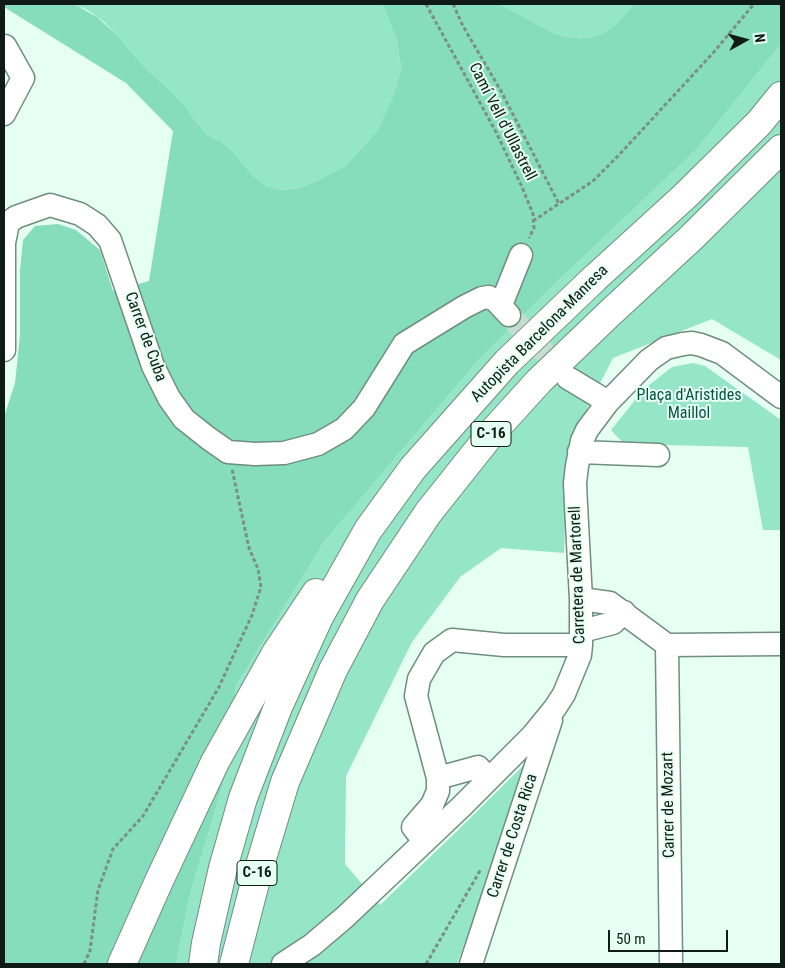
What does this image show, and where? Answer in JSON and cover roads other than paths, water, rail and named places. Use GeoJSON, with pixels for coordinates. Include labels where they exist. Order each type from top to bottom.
{"type":"FeatureCollection","features":[{"type":"Feature","properties":{"kind":"highway","name":"Autopista Barcelona-Manresa"},"geometry":{"type":"LineString","coordinates":[[203,964],[223,868],[243,798],[278,707],[319,617],[368,530],[414,468],[507,362],[685,196],[759,123],[781,96]]}},
{"type":"Feature","properties":{"kind":"highway","name":"Autopista Barcelona-Manresa"},"geometry":{"type":"LineString","coordinates":[[234,964],[256,875],[285,782],[333,670],[370,600],[434,505],[490,435],[539,380],[691,238],[781,149]]}},
{"type":"Feature","properties":{"kind":"highway"},"geometry":{"type":"LineString","coordinates":[[122,964],[215,762],[276,653],[323,581],[368,530]]}},
{"type":"Feature","properties":{"kind":"street"},"geometry":{"type":"LineString","coordinates":[[4,114],[22,78],[5,46]]}},
{"type":"Feature","properties":{"kind":"street","name":"Carrer de Cuba"},"geometry":{"type":"LineString","coordinates":[[4,350],[4,244],[6,216],[16,217],[50,205],[80,214],[97,225],[110,240],[153,366],[169,398],[184,419],[228,452],[255,454],[284,453],[318,444],[344,429],[364,408],[404,344],[482,298],[489,297],[505,310],[521,254]]}},
{"type":"Feature","properties":{"kind":"street","name":"Carretera de Martorell"},"geometry":{"type":"LineString","coordinates":[[283,964],[327,934],[424,842],[533,735],[564,694],[580,655],[582,638],[576,483],[579,452],[591,423],[608,402],[638,369],[659,352],[675,345],[692,343],[722,353],[781,396]]}},
{"type":"Feature","properties":{"kind":"street"},"geometry":{"type":"LineString","coordinates":[[568,378],[608,402]]}},
{"type":"Feature","properties":{"kind":"street"},"geometry":{"type":"LineString","coordinates":[[591,423],[615,454]]}},
{"type":"Feature","properties":{"kind":"street"},"geometry":{"type":"LineString","coordinates":[[579,452],[658,455]]}},
{"type":"Feature","properties":{"kind":"street"},"geometry":{"type":"LineString","coordinates":[[581,599],[610,603],[667,645],[781,644]]}},
{"type":"Feature","properties":{"kind":"street"},"geometry":{"type":"LineString","coordinates":[[424,842],[413,827],[432,805],[438,791],[438,778],[416,696],[419,679],[434,653],[452,640],[504,645],[582,638],[613,624],[624,612]]}},
{"type":"Feature","properties":{"kind":"street","name":"Carrer de Mozart"},"geometry":{"type":"LineString","coordinates":[[667,645],[671,964]]}},
{"type":"Feature","properties":{"kind":"street","name":"Carrer de Costa Rica"},"geometry":{"type":"LineString","coordinates":[[471,964],[555,708]]}},
{"type":"Feature","properties":{"kind":"street"},"geometry":{"type":"LineString","coordinates":[[438,778],[478,767],[489,779]]}},
{"type":"Feature","properties":{"kind":"tunnel"},"geometry":{"type":"LineString","coordinates":[[509,315],[568,377]]}},
{"type":"Feature","properties":{"kind":"park label","name":"Plaça d'Aristides Maillol"},"geometry":{"type":"Point","coordinates":[689,405]}}]}
